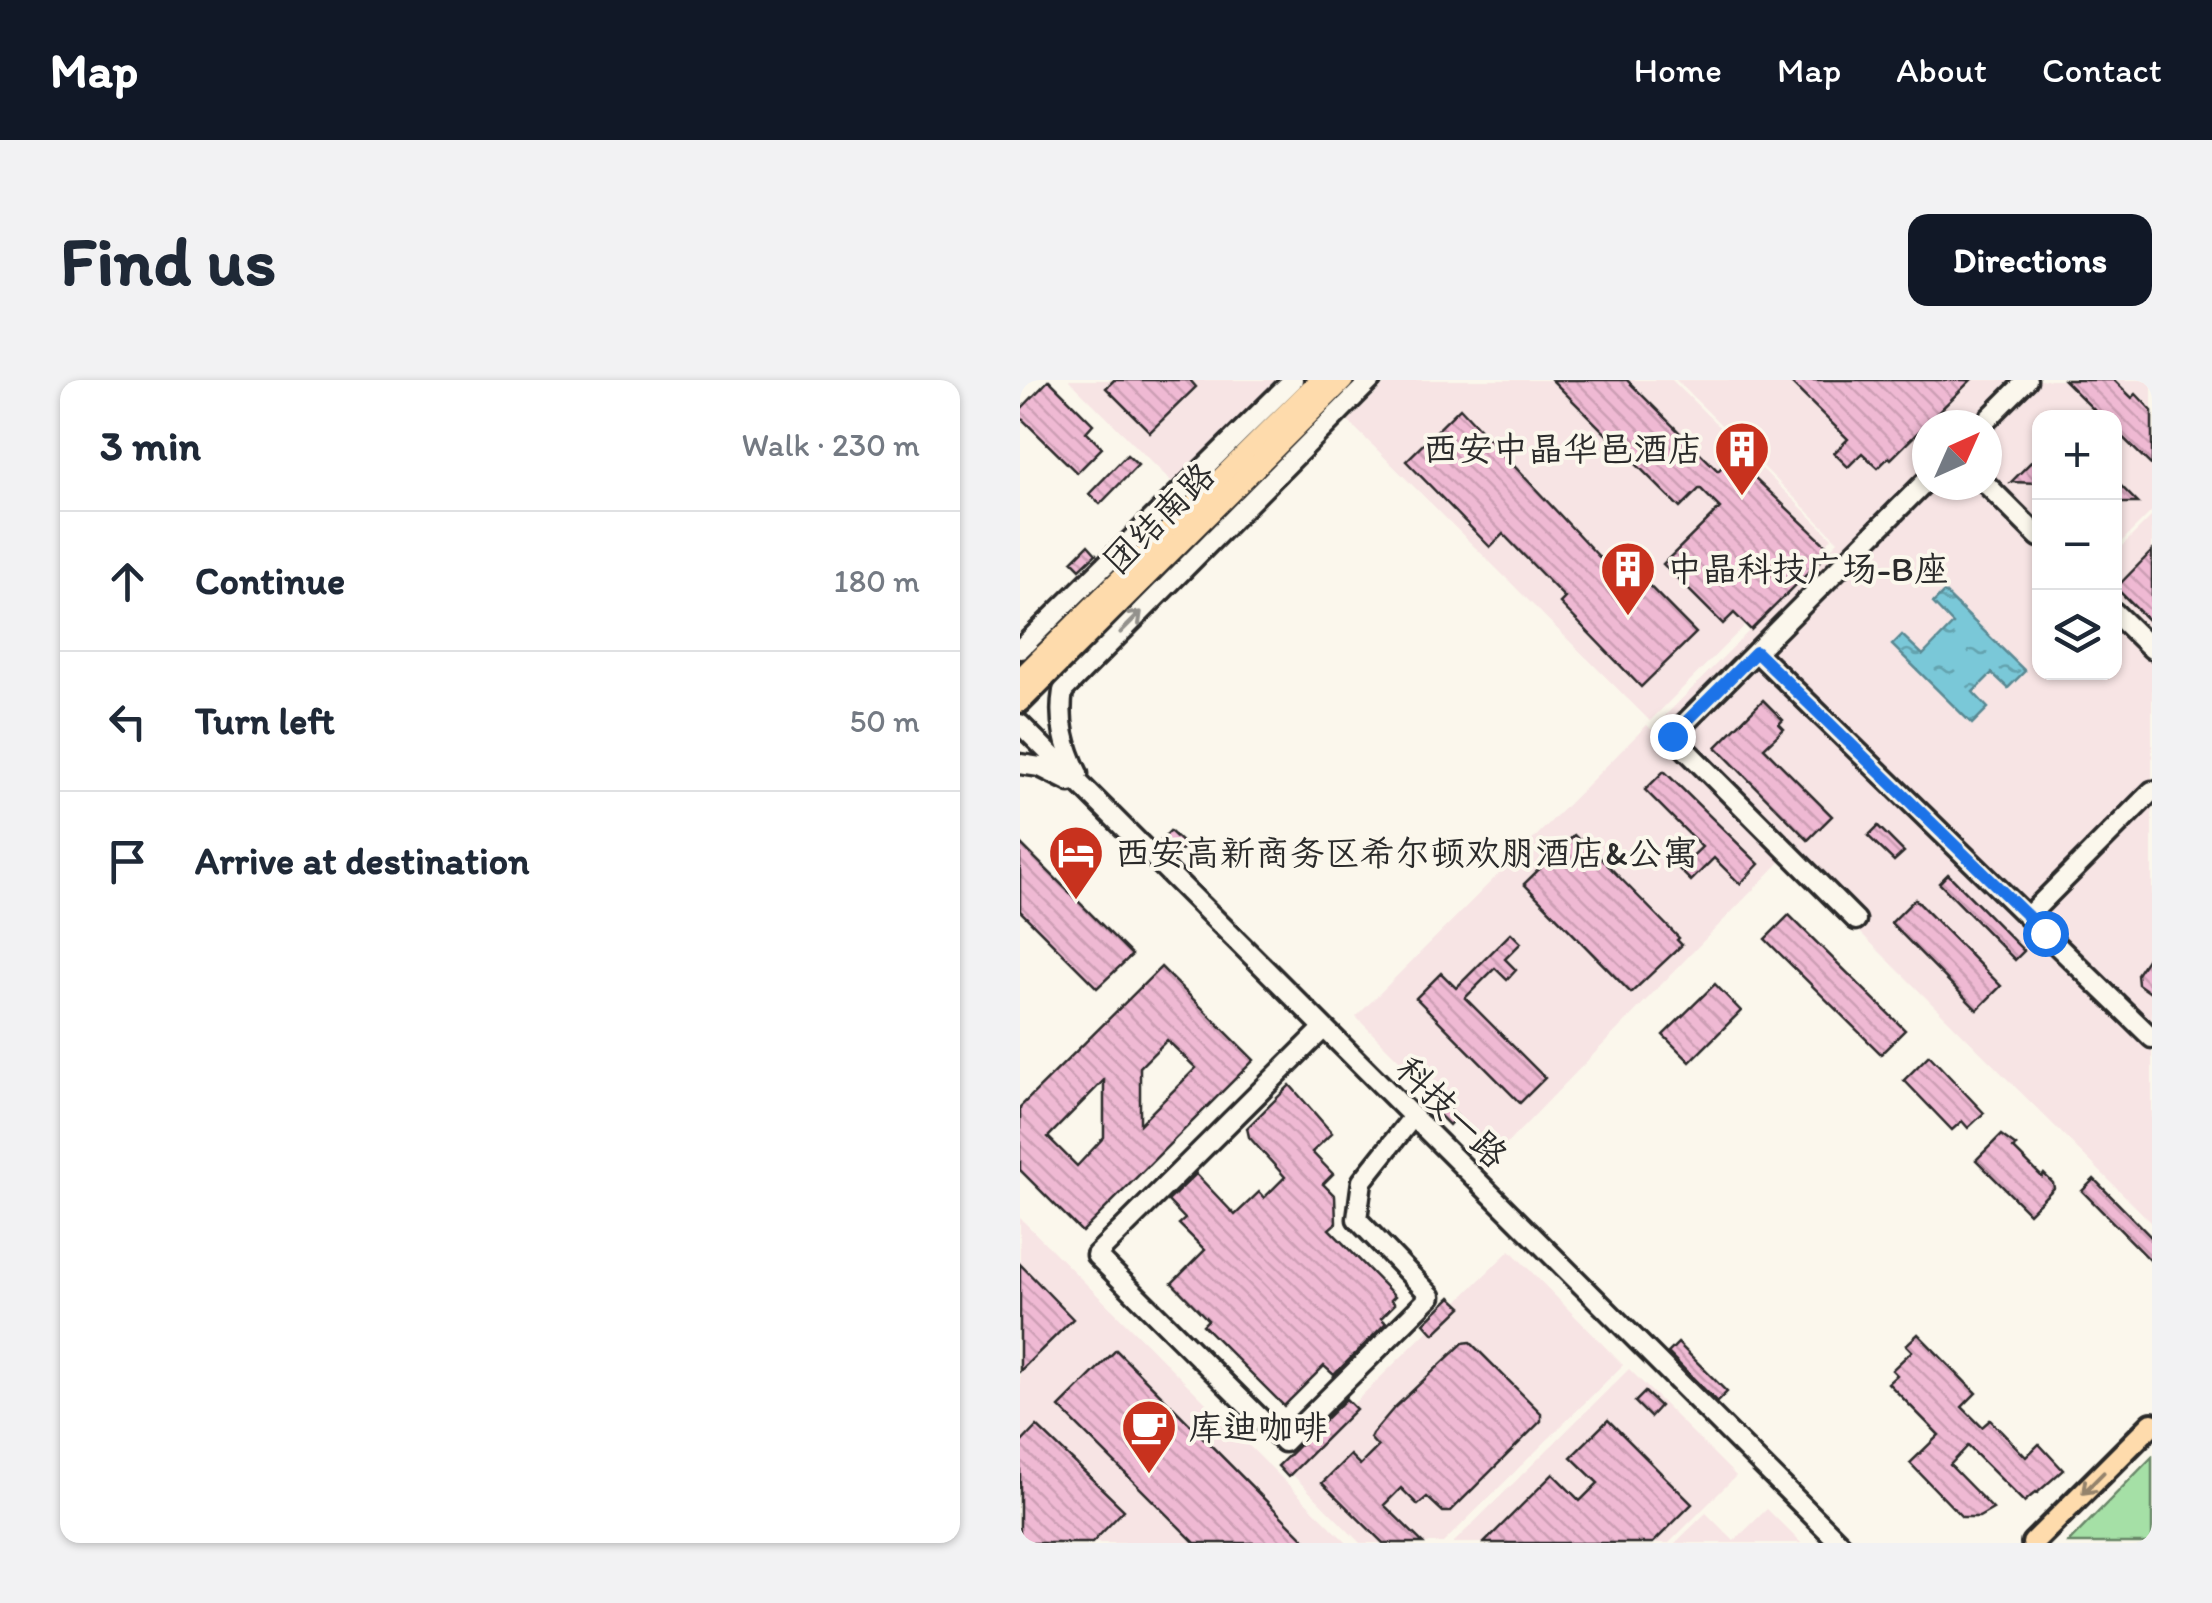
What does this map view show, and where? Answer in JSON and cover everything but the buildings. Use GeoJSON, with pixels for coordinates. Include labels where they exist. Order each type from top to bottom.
{"type":"FeatureCollection","features":[{"type":"Feature","properties":{"kind":"main road","name":"团结南路"},"geometry":{"type":"LineString","coordinates":[[1020,680],[1320,380]]}},
{"type":"Feature","properties":{"kind":"main road","name":"团结南路"},"geometry":{"type":"LineString","coordinates":[[1020,702],[1343,380]]}},
{"type":"Feature","properties":{"kind":"main road"},"geometry":{"type":"LineString","coordinates":[[2033,1543],[2152,1424]]}},
{"type":"Feature","properties":{"kind":"street"},"geometry":{"type":"LineString","coordinates":[[1020,650],[1293,380]]}},
{"type":"Feature","properties":{"kind":"street"},"geometry":{"type":"LineString","coordinates":[[1084,788],[1067,751],[1059,712],[1063,691],[1371,380]]}},
{"type":"Feature","properties":{"kind":"street"},"geometry":{"type":"LineString","coordinates":[[1997,410],[2026,380]]}},
{"type":"Feature","properties":{"kind":"street"},"geometry":{"type":"LineString","coordinates":[[1856,920],[1672,736],[1912,495]]}},
{"type":"Feature","properties":{"kind":"street"},"geometry":{"type":"LineString","coordinates":[[2002,500],[2032,529]]}},
{"type":"Feature","properties":{"kind":"street"},"geometry":{"type":"LineString","coordinates":[[2122,620],[2152,649]]}},
{"type":"Feature","properties":{"kind":"street"},"geometry":{"type":"LineString","coordinates":[[1756,652],[2152,1038]]}},
{"type":"Feature","properties":{"kind":"street","name":"科技一路"},"geometry":{"type":"LineString","coordinates":[[1020,724],[1840,1543]]}},
{"type":"Feature","properties":{"kind":"street"},"geometry":{"type":"LineString","coordinates":[[1020,764],[1040,767],[1084,788]]}},
{"type":"Feature","properties":{"kind":"street"},"geometry":{"type":"LineString","coordinates":[[2028,916],[2152,791]]}},
{"type":"Feature","properties":{"kind":"street"},"geometry":{"type":"LineString","coordinates":[[1323,1029],[1096,1255],[1284,1442],[1432,1296],[1356,1219],[1362,1181],[1412,1118]]}},
{"type":"Feature","properties":{"kind":"shaded area"},"geometry":{"type":"Polygon","coordinates":[[[1069,380],[1277,380],[1173,483],[1069,380]]]}},
{"type":"Feature","properties":{"kind":"shaded area"},"geometry":{"type":"Polygon","coordinates":[[[1389,380],[1672,380],[1832,538],[1650,721],[1348,421],[1389,380]]]}},
{"type":"Feature","properties":{"kind":"shaded area"},"geometry":{"type":"Polygon","coordinates":[[[1676,380],[2152,380],[2152,511],[2122,541],[2122,410],[2032,410],[2032,680],[2122,680],[2122,604],[2152,634],[2152,1223],[1654,727],[1838,541],[1676,380]]]}},
{"type":"Feature","properties":{"kind":"shaded area"},"geometry":{"type":"Polygon","coordinates":[[[2152,516],[2152,631],[2122,601],[2122,546],[2152,516]]]}},
{"type":"Feature","properties":{"kind":"shaded area"},"geometry":{"type":"Polygon","coordinates":[[[1647,725],[1781,861],[1495,1156],[1356,1017],[1647,725]]]}},
{"type":"Feature","properties":{"kind":"shaded area"},"geometry":{"type":"Polygon","coordinates":[[[1020,1218],[1347,1543],[1020,1543],[1020,1218]]]}},
{"type":"Feature","properties":{"kind":"shaded area"},"geometry":{"type":"Polygon","coordinates":[[[1510,1250],[1623,1365],[1443,1543],[1360,1543],[1287,1469],[1510,1250]]]}},
{"type":"Feature","properties":{"kind":"shaded area"},"geometry":{"type":"Polygon","coordinates":[[[1629,1369],[1736,1476],[1669,1543],[1453,1543],[1629,1369]]]}},
{"type":"Feature","properties":{"kind":"shaded area"},"geometry":{"type":"Polygon","coordinates":[[[1767,1509],[1801,1543],[1675,1543],[1706,1513],[1734,1541],[1767,1509]]]}},
{"type":"Feature","properties":{"kind":"green space"},"geometry":{"type":"Polygon","coordinates":[[[2152,1457],[2152,1543],[2068,1543],[2152,1457]]]}},
{"type":"Feature","properties":{"kind":"water"},"geometry":{"type":"Polygon","coordinates":[[[1944,592],[2025,671],[2008,688],[1992,673],[1973,692],[1988,708],[1972,724],[1892,645],[1902,635],[1923,655],[1953,624],[1933,603],[1944,592]]]}},
{"type":"Feature","properties":{"kind":"place","name":"西安中晶华邑酒店"},"geometry":{"type":"Point","coordinates":[1742,498]}},
{"type":"Feature","properties":{"kind":"place","name":"中晶科技广场-B座"},"geometry":{"type":"Point","coordinates":[1628,618]}},
{"type":"Feature","properties":{"kind":"place","name":"西安高新商务区希尔顿欢朋酒店&公寓"},"geometry":{"type":"Point","coordinates":[1076,902]}},
{"type":"Feature","properties":{"kind":"place","name":"库迪咖啡"},"geometry":{"type":"Point","coordinates":[1149,1476]}},
{"type":"Feature","properties":{"kind":"route"},"geometry":{"type":"LineString","coordinates":[[1672,736],[1756,652],[2045,933]]}}]}
